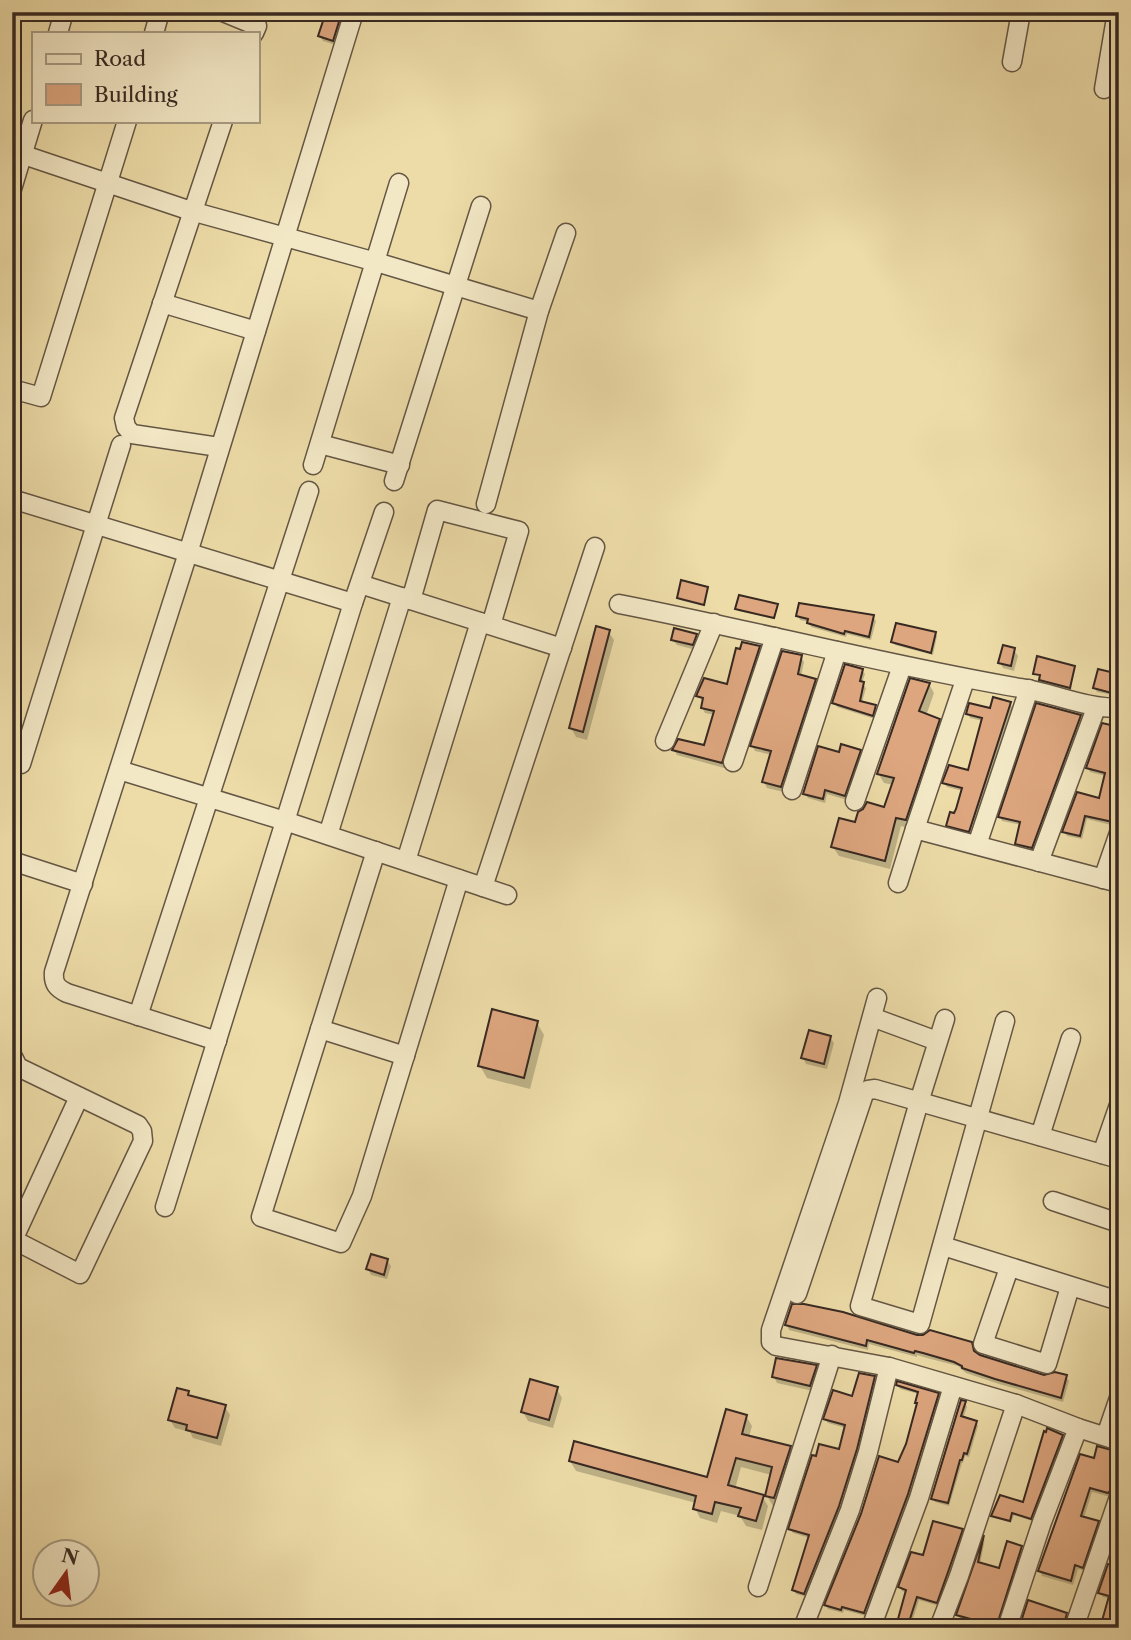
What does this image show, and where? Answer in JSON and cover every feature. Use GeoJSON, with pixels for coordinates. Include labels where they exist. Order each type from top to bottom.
{"type":"FeatureCollection","features":[{"type":"Feature","properties":{"kind":"street"},"geometry":{"type":"LineString","coordinates":[[58,32],[64,12]]}},
{"type":"Feature","properties":{"kind":"street"},"geometry":{"type":"LineString","coordinates":[[154,32],[160,12]]}},
{"type":"Feature","properties":{"kind":"street"},"geometry":{"type":"LineString","coordinates":[[223,12],[257,26],[254,32]]}},
{"type":"Feature","properties":{"kind":"street"},"geometry":{"type":"LineString","coordinates":[[217,1041],[67,993],[58,988],[54,981],[54,972],[188,552],[354,12]]}},
{"type":"Feature","properties":{"kind":"street"},"geometry":{"type":"LineString","coordinates":[[1012,62],[1021,12]]}},
{"type":"Feature","properties":{"kind":"street"},"geometry":{"type":"LineString","coordinates":[[1104,89],[1117,12]]}},
{"type":"Feature","properties":{"kind":"street"},"geometry":{"type":"LineString","coordinates":[[12,189],[18,153],[32,122]]}},
{"type":"Feature","properties":{"kind":"street"},"geometry":{"type":"LineString","coordinates":[[12,388],[41,397],[127,122]]}},
{"type":"Feature","properties":{"kind":"street"},"geometry":{"type":"LineString","coordinates":[[219,447],[132,433],[125,427],[124,418],[223,122]]}},
{"type":"Feature","properties":{"kind":"street"},"geometry":{"type":"LineString","coordinates":[[18,153],[191,211],[540,311]]}},
{"type":"Feature","properties":{"kind":"street"},"geometry":{"type":"LineString","coordinates":[[313,465],[400,183]]}},
{"type":"Feature","properties":{"kind":"street"},"geometry":{"type":"LineString","coordinates":[[320,444],[397,473],[481,206]]}},
{"type":"Feature","properties":{"kind":"street"},"geometry":{"type":"LineString","coordinates":[[486,504],[540,311],[566,233]]}},
{"type":"Feature","properties":{"kind":"street"},"geometry":{"type":"LineString","coordinates":[[162,303],[256,331]]}},
{"type":"Feature","properties":{"kind":"street"},"geometry":{"type":"LineString","coordinates":[[21,764],[121,445]]}},
{"type":"Feature","properties":{"kind":"street"},"geometry":{"type":"LineString","coordinates":[[138,1016],[309,491]]}},
{"type":"Feature","properties":{"kind":"street"},"geometry":{"type":"LineString","coordinates":[[12,499],[353,603]]}},
{"type":"Feature","properties":{"kind":"street"},"geometry":{"type":"LineString","coordinates":[[328,835],[437,510],[519,531],[485,623],[406,861]]}},
{"type":"Feature","properties":{"kind":"street"},"geometry":{"type":"LineString","coordinates":[[165,1207],[353,603],[384,512]]}},
{"type":"Feature","properties":{"kind":"street"},"geometry":{"type":"LineString","coordinates":[[483,887],[595,547]]}},
{"type":"Feature","properties":{"kind":"street"},"geometry":{"type":"LineString","coordinates":[[360,584],[562,648]]}},
{"type":"Feature","properties":{"kind":"street"},"geometry":{"type":"LineString","coordinates":[[619,604],[965,680],[1029,689],[1096,708],[1119,708]]}},
{"type":"Feature","properties":{"kind":"street"},"geometry":{"type":"LineString","coordinates":[[665,741],[714,623]]}},
{"type":"Feature","properties":{"kind":"street"},"geometry":{"type":"LineString","coordinates":[[733,762],[775,637]]}},
{"type":"Feature","properties":{"kind":"street"},"geometry":{"type":"LineString","coordinates":[[792,790],[837,651]]}},
{"type":"Feature","properties":{"kind":"street"},"geometry":{"type":"LineString","coordinates":[[855,800],[902,666]]}},
{"type":"Feature","properties":{"kind":"street"},"geometry":{"type":"LineString","coordinates":[[898,883],[965,680]]}},
{"type":"Feature","properties":{"kind":"street"},"geometry":{"type":"LineString","coordinates":[[977,845],[1029,689]]}},
{"type":"Feature","properties":{"kind":"street"},"geometry":{"type":"LineString","coordinates":[[1039,862],[1096,708]]}},
{"type":"Feature","properties":{"kind":"street"},"geometry":{"type":"LineString","coordinates":[[119,770],[285,821],[507,895]]}},
{"type":"Feature","properties":{"kind":"street"},"geometry":{"type":"LineString","coordinates":[[915,829],[1111,881],[1119,833]]}},
{"type":"Feature","properties":{"kind":"street"},"geometry":{"type":"LineString","coordinates":[[376,851],[261,1217],[341,1243],[362,1196],[459,878]]}},
{"type":"Feature","properties":{"kind":"street"},"geometry":{"type":"LineString","coordinates":[[12,861],[83,884]]}},
{"type":"Feature","properties":{"kind":"street"},"geometry":{"type":"LineString","coordinates":[[877,998],[848,1103],[769,1336],[771,1342],[776,1346],[889,1367],[953,1385],[1016,1404],[1113,1439],[1119,1398]]}},
{"type":"Feature","properties":{"kind":"street"},"geometry":{"type":"LineString","coordinates":[[945,1019],[860,1306],[920,1325],[1005,1021]]}},
{"type":"Feature","properties":{"kind":"street"},"geometry":{"type":"LineString","coordinates":[[880,1020],[937,1041]]}},
{"type":"Feature","properties":{"kind":"street"},"geometry":{"type":"LineString","coordinates":[[320,1029],[405,1056]]}},
{"type":"Feature","properties":{"kind":"street"},"geometry":{"type":"LineString","coordinates":[[1040,1136],[1071,1038]]}},
{"type":"Feature","properties":{"kind":"street"},"geometry":{"type":"LineString","coordinates":[[12,1055],[18,1067],[138,1125],[142,1131],[142,1141],[80,1274],[13,1239],[79,1097]]}},
{"type":"Feature","properties":{"kind":"street"},"geometry":{"type":"LineString","coordinates":[[797,1294],[864,1094],[868,1090],[875,1089],[978,1117],[1110,1157],[1119,1105]]}},
{"type":"Feature","properties":{"kind":"street"},"geometry":{"type":"LineString","coordinates":[[1052,1201],[1119,1223]]}},
{"type":"Feature","properties":{"kind":"street"},"geometry":{"type":"LineString","coordinates":[[943,1246],[1119,1301]]}},
{"type":"Feature","properties":{"kind":"street"},"geometry":{"type":"LineString","coordinates":[[1009,1268],[984,1344],[1047,1364],[1070,1287]]}},
{"type":"Feature","properties":{"kind":"street"},"geometry":{"type":"LineString","coordinates":[[758,1587],[832,1355]]}},
{"type":"Feature","properties":{"kind":"street"},"geometry":{"type":"LineString","coordinates":[[803,1628],[850,1510],[868,1452],[889,1367]]}},
{"type":"Feature","properties":{"kind":"street"},"geometry":{"type":"LineString","coordinates":[[871,1628],[919,1497],[953,1385]]}},
{"type":"Feature","properties":{"kind":"street"},"geometry":{"type":"LineString","coordinates":[[939,1628],[1016,1404]]}},
{"type":"Feature","properties":{"kind":"street"},"geometry":{"type":"LineString","coordinates":[[1007,1628],[1042,1522],[1078,1428]]}},
{"type":"Feature","properties":{"kind":"street"},"geometry":{"type":"LineString","coordinates":[[1074,1628],[1119,1497]]}},
{"type":"Feature","properties":{"kind":"building"},"geometry":{"type":"Polygon","coordinates":[[[326,12],[342,12],[333,41],[318,36],[326,12]]]}},
{"type":"Feature","properties":{"kind":"building"},"geometry":{"type":"Polygon","coordinates":[[[681,580],[708,587],[704,605],[677,598],[681,580]]]}},
{"type":"Feature","properties":{"kind":"building"},"geometry":{"type":"Polygon","coordinates":[[[739,595],[778,604],[774,618],[735,609],[739,595]]]}},
{"type":"Feature","properties":{"kind":"building"},"geometry":{"type":"Polygon","coordinates":[[[799,603],[874,615],[869,637],[845,631],[844,634],[807,623],[808,619],[796,616],[799,603]]]}},
{"type":"Feature","properties":{"kind":"building"},"geometry":{"type":"Polygon","coordinates":[[[896,623],[936,632],[931,653],[891,642],[896,623]]]}},
{"type":"Feature","properties":{"kind":"building"},"geometry":{"type":"Polygon","coordinates":[[[596,626],[610,630],[583,732],[569,728],[596,626]]]}},
{"type":"Feature","properties":{"kind":"building"},"geometry":{"type":"Polygon","coordinates":[[[674,628],[697,634],[693,645],[671,640],[674,628]]]}},
{"type":"Feature","properties":{"kind":"building"},"geometry":{"type":"Polygon","coordinates":[[[742,642],[760,646],[722,763],[672,750],[678,739],[704,745],[714,711],[701,708],[703,698],[696,696],[704,678],[727,684],[736,648],[740,649],[742,642]]]}},
{"type":"Feature","properties":{"kind":"building"},"geometry":{"type":"Polygon","coordinates":[[[1003,645],[1015,648],[1011,666],[998,663],[1003,645]]]}},
{"type":"Feature","properties":{"kind":"building"},"geometry":{"type":"Polygon","coordinates":[[[782,651],[802,655],[798,674],[816,679],[781,787],[762,782],[771,751],[750,746],[782,651]]]}},
{"type":"Feature","properties":{"kind":"building"},"geometry":{"type":"Polygon","coordinates":[[[1037,656],[1075,666],[1070,688],[1039,680],[1040,675],[1033,674],[1037,656]]]}},
{"type":"Feature","properties":{"kind":"building"},"geometry":{"type":"Polygon","coordinates":[[[845,664],[863,669],[860,681],[864,682],[860,701],[876,705],[873,716],[832,703],[845,664]]]}},
{"type":"Feature","properties":{"kind":"building"},"geometry":{"type":"Polygon","coordinates":[[[1098,669],[1119,674],[1119,695],[1093,688],[1098,669]]]}},
{"type":"Feature","properties":{"kind":"building"},"geometry":{"type":"Polygon","coordinates":[[[910,678],[930,683],[919,711],[940,719],[906,820],[896,818],[885,861],[831,847],[839,818],[855,822],[858,812],[867,802],[884,807],[894,778],[877,774],[910,678]]]}},
{"type":"Feature","properties":{"kind":"building"},"geometry":{"type":"Polygon","coordinates":[[[993,697],[1011,702],[969,832],[946,826],[950,812],[954,813],[956,809],[962,788],[942,783],[949,765],[968,770],[982,718],[966,714],[969,703],[990,708],[993,697]]]}},
{"type":"Feature","properties":{"kind":"building"},"geometry":{"type":"Polygon","coordinates":[[[1036,703],[1081,715],[1032,848],[1015,844],[1020,822],[998,817],[1036,703]]]}},
{"type":"Feature","properties":{"kind":"building"},"geometry":{"type":"Polygon","coordinates":[[[1102,723],[1119,727],[1119,813],[1116,812],[1113,822],[1085,816],[1080,836],[1062,832],[1077,792],[1099,798],[1105,773],[1086,768],[1102,723]]]}},
{"type":"Feature","properties":{"kind":"building"},"geometry":{"type":"Polygon","coordinates":[[[841,744],[861,750],[845,796],[825,790],[823,799],[803,794],[818,746],[839,752],[841,744]]]}},
{"type":"Feature","properties":{"kind":"building"},"geometry":{"type":"Polygon","coordinates":[[[492,1009],[538,1021],[524,1078],[478,1066],[492,1009]]]}},
{"type":"Feature","properties":{"kind":"building"},"geometry":{"type":"Polygon","coordinates":[[[809,1030],[831,1036],[824,1064],[801,1058],[809,1030]]]}},
{"type":"Feature","properties":{"kind":"building"},"geometry":{"type":"Polygon","coordinates":[[[371,1254],[388,1259],[384,1275],[366,1269],[371,1254]]]}},
{"type":"Feature","properties":{"kind":"building"},"geometry":{"type":"Polygon","coordinates":[[[792,1304],[843,1312],[917,1335],[923,1335],[930,1330],[972,1342],[974,1351],[980,1355],[1044,1375],[1055,1372],[1067,1375],[1061,1398],[995,1379],[923,1353],[867,1340],[866,1346],[785,1325],[792,1304]]]}},
{"type":"Feature","properties":{"kind":"building"},"geometry":{"type":"Polygon","coordinates":[[[776,1358],[817,1365],[810,1386],[772,1377],[776,1358]]]}},
{"type":"Feature","properties":{"kind":"building"},"geometry":{"type":"Polygon","coordinates":[[[859,1373],[875,1376],[857,1449],[839,1506],[804,1594],[792,1590],[809,1535],[788,1529],[812,1455],[816,1456],[819,1444],[839,1449],[845,1425],[823,1419],[833,1390],[852,1396],[859,1373]]]}},
{"type":"Feature","properties":{"kind":"building"},"geometry":{"type":"Polygon","coordinates":[[[530,1379],[558,1387],[549,1420],[521,1412],[530,1379]]]}},
{"type":"Feature","properties":{"kind":"building"},"geometry":{"type":"Polygon","coordinates":[[[897,1381],[939,1393],[908,1494],[864,1613],[842,1607],[841,1610],[824,1605],[861,1514],[879,1456],[898,1462],[917,1403],[918,1392],[896,1385],[897,1381]]]}},
{"type":"Feature","properties":{"kind":"building"},"geometry":{"type":"Polygon","coordinates":[[[177,1388],[189,1391],[188,1395],[226,1405],[217,1438],[186,1430],[187,1425],[168,1420],[177,1388]]]}},
{"type":"Feature","properties":{"kind":"building"},"geometry":{"type":"Polygon","coordinates":[[[961,1400],[966,1401],[961,1416],[977,1421],[967,1454],[964,1453],[960,1460],[948,1503],[931,1499],[961,1400]]]}},
{"type":"Feature","properties":{"kind":"building"},"geometry":{"type":"Polygon","coordinates":[[[726,1409],[747,1415],[742,1434],[791,1446],[774,1498],[765,1496],[772,1467],[736,1458],[728,1485],[764,1495],[756,1521],[738,1516],[741,1508],[715,1502],[712,1514],[693,1509],[696,1496],[569,1461],[574,1441],[707,1477],[726,1409]]]}},
{"type":"Feature","properties":{"kind":"building"},"geometry":{"type":"Polygon","coordinates":[[[1047,1428],[1063,1435],[1031,1519],[1012,1513],[1010,1521],[991,1516],[1000,1495],[1023,1502],[1047,1428]]]}},
{"type":"Feature","properties":{"kind":"building"},"geometry":{"type":"Polygon","coordinates":[[[1097,1446],[1119,1452],[1119,1486],[1108,1493],[1090,1488],[1081,1516],[1099,1521],[1083,1568],[1075,1565],[1071,1581],[1038,1571],[1080,1454],[1094,1458],[1097,1446]]]}},
{"type":"Feature","properties":{"kind":"building"},"geometry":{"type":"Polygon","coordinates":[[[933,1521],[963,1529],[937,1603],[917,1597],[909,1622],[898,1619],[906,1590],[898,1587],[911,1552],[923,1555],[933,1521]]]}},
{"type":"Feature","properties":{"kind":"building"},"geometry":{"type":"Polygon","coordinates":[[[984,1535],[978,1562],[999,1568],[1007,1541],[1022,1546],[996,1628],[976,1628],[978,1621],[956,1615],[984,1535]]]}},
{"type":"Feature","properties":{"kind":"building"},"geometry":{"type":"Polygon","coordinates":[[[1108,1564],[1119,1567],[1119,1610],[1114,1628],[1100,1628],[1109,1596],[1098,1593],[1108,1564]]]}},
{"type":"Feature","properties":{"kind":"building"},"geometry":{"type":"Polygon","coordinates":[[[1028,1600],[1067,1613],[1063,1628],[1019,1628],[1028,1600]]]}}]}
